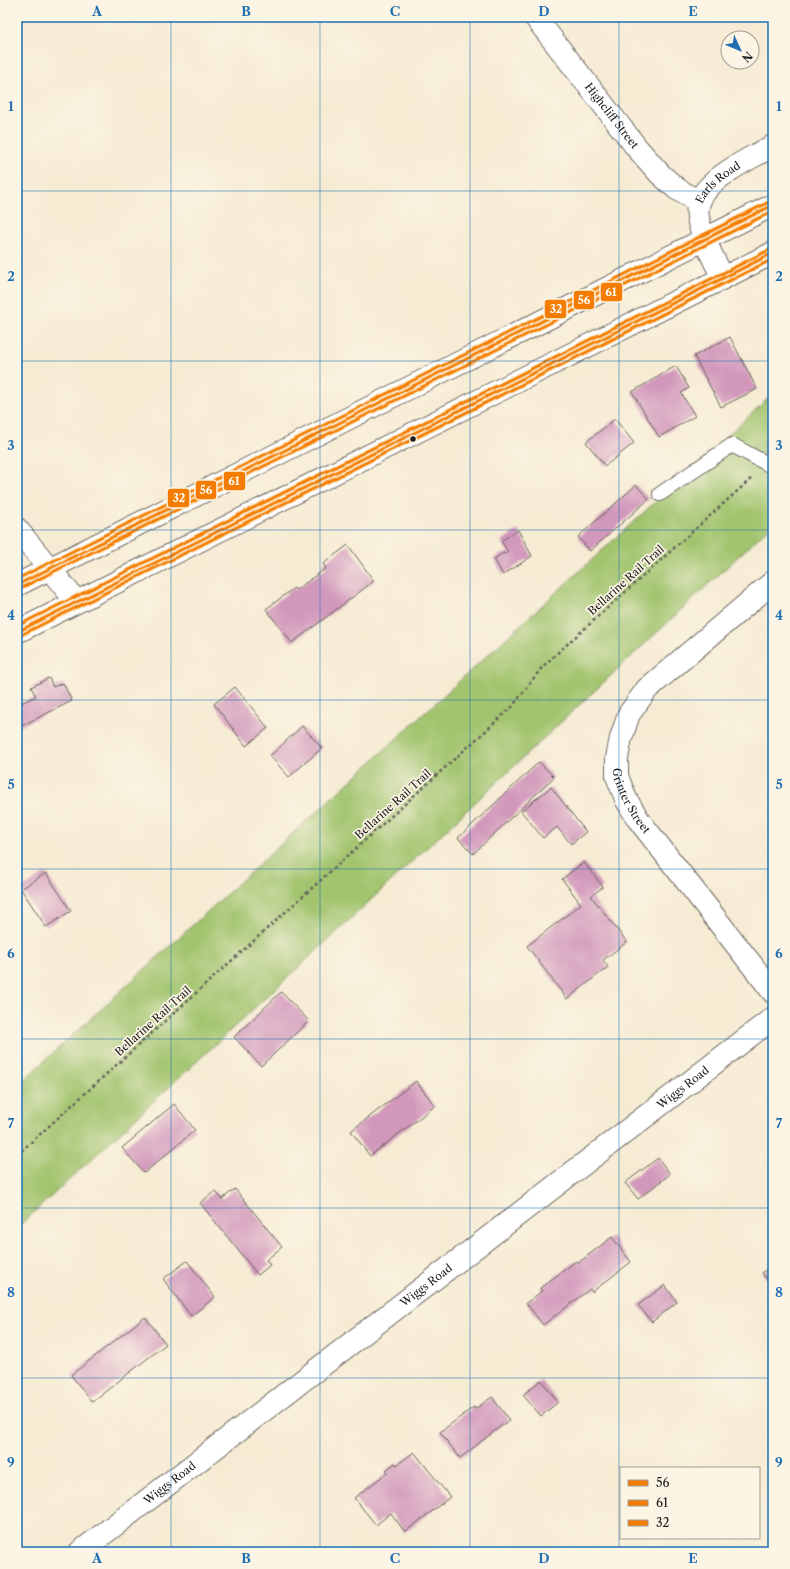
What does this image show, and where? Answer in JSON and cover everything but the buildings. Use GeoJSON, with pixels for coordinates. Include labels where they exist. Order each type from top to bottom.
{"type":"FeatureCollection","features":[{"type":"Feature","properties":{"kind":"main road","name":"Highcliff Street"},"geometry":{"type":"LineString","coordinates":[[535,17],[637,148],[677,189],[700,202]]}},
{"type":"Feature","properties":{"kind":"main road","name":"Earls Road"},"geometry":{"type":"LineString","coordinates":[[722,278],[705,239],[699,220],[698,210],[700,202],[706,191],[719,179],[741,164],[773,146]]}},
{"type":"Feature","properties":{"kind":"main road"},"geometry":{"type":"LineString","coordinates":[[17,585],[773,205]]}},
{"type":"Feature","properties":{"kind":"main road"},"geometry":{"type":"LineString","coordinates":[[17,632],[76,601],[773,253]]}},
{"type":"Feature","properties":{"kind":"main road"},"geometry":{"type":"LineString","coordinates":[[17,529],[76,601]]}},
{"type":"Feature","properties":{"kind":"main road","name":"Grinter Street"},"geometry":{"type":"LineString","coordinates":[[773,582],[647,689],[629,714],[621,738],[617,758],[617,776],[626,799],[638,819],[773,992]]}},
{"type":"Feature","properties":{"kind":"main road","name":"Wiggs Road"},"geometry":{"type":"LineString","coordinates":[[80,1552],[773,1018]]}},
{"type":"Feature","properties":{"kind":"lane"},"geometry":{"type":"LineString","coordinates":[[660,494],[732,445],[770,466]]}},
{"type":"Feature","properties":{"kind":"path","name":"Bellarine Rail Trail"},"geometry":{"type":"LineString","coordinates":[[17,1155],[512,707],[543,666],[770,466]]}},
{"type":"Feature","properties":{"kind":"green space"},"geometry":{"type":"Polygon","coordinates":[[[773,394],[773,524],[327,941],[17,1228],[17,1086],[773,394]]]}},
{"type":"Feature","properties":{"kind":"transit line","name":"32"},"geometry":{"type":"LineString","coordinates":[[17,579],[771,201]]}},
{"type":"Feature","properties":{"kind":"transit line","name":"56"},"geometry":{"type":"LineString","coordinates":[[17,585],[773,205]]}},
{"type":"Feature","properties":{"kind":"transit line","name":"61"},"geometry":{"type":"LineString","coordinates":[[19,589],[773,211]]}},
{"type":"Feature","properties":{"kind":"transit line","name":"32"},"geometry":{"type":"LineString","coordinates":[[17,626],[771,249]]}},
{"type":"Feature","properties":{"kind":"transit line","name":"56"},"geometry":{"type":"LineString","coordinates":[[17,632],[773,253]]}},
{"type":"Feature","properties":{"kind":"transit line","name":"61"},"geometry":{"type":"LineString","coordinates":[[19,636],[773,259]]}}]}
